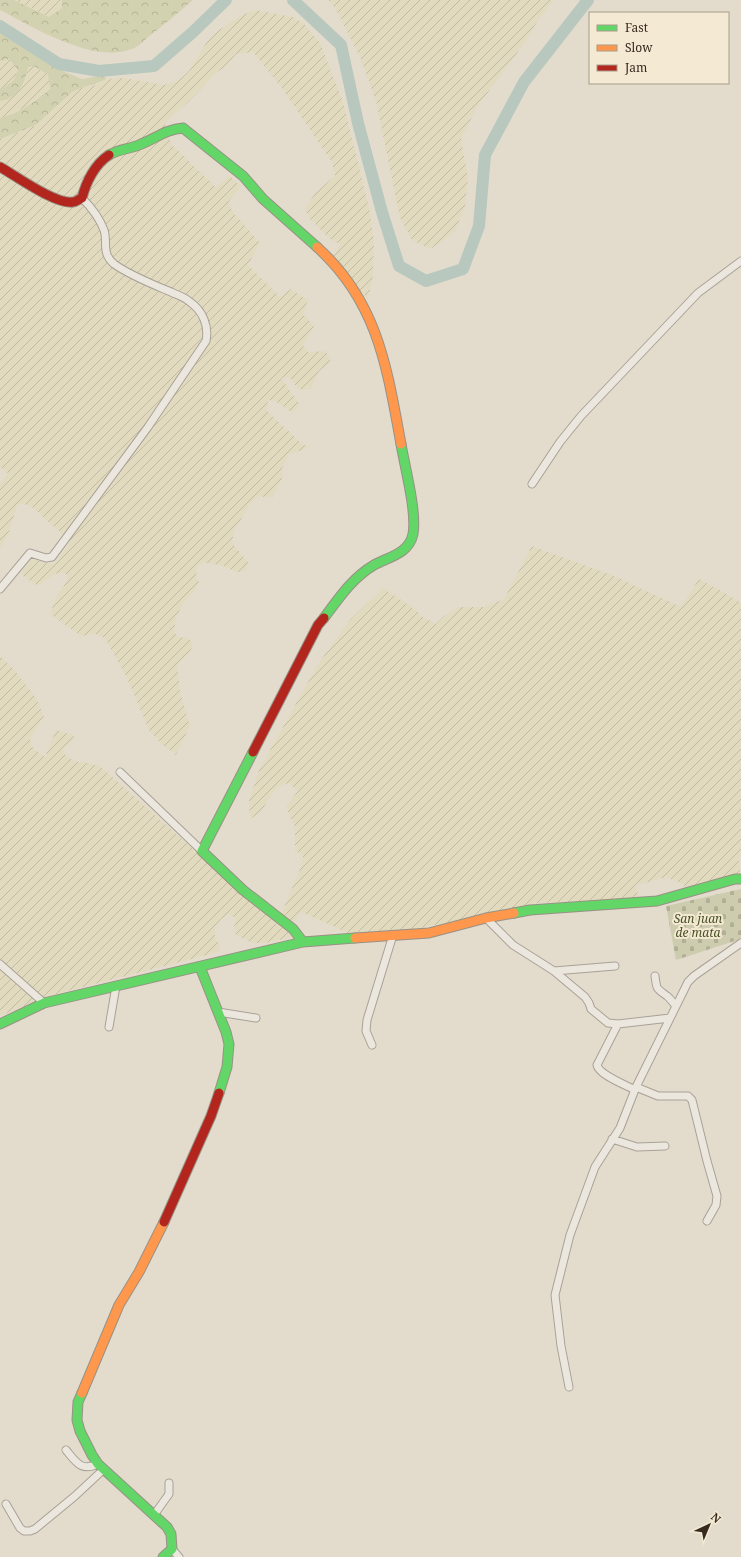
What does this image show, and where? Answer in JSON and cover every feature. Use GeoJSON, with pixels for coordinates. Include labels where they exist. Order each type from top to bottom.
{"type":"FeatureCollection","features":[{"type":"Feature","properties":{"kind":"street"},"geometry":{"type":"LineString","coordinates":[[0,589],[30,553],[46,558],[52,557],[148,427],[206,341],[207,325],[196,307],[190,301],[133,275],[114,263],[106,254],[105,233],[103,228],[94,212],[82,198],[83,190],[90,177],[108,155],[137,146],[169,129],[183,128],[243,176],[263,199],[331,260],[358,296],[368,314],[376,334],[388,374],[414,516],[413,534],[407,546],[395,556],[374,565],[349,584],[318,625],[202,851]]}},
{"type":"Feature","properties":{"kind":"street"},"geometry":{"type":"LineString","coordinates":[[0,167],[61,201],[73,202],[82,198]]}},
{"type":"Feature","properties":{"kind":"street"},"geometry":{"type":"LineString","coordinates":[[532,484],[560,442],[581,416],[698,293],[741,261]]}},
{"type":"Feature","properties":{"kind":"street"},"geometry":{"type":"LineString","coordinates":[[120,772],[243,890],[293,929],[303,942]]}},
{"type":"Feature","properties":{"kind":"street"},"geometry":{"type":"LineString","coordinates":[[0,1024],[44,1003],[303,942],[429,933],[486,918],[530,910],[657,901],[735,879],[741,879]]}},
{"type":"Feature","properties":{"kind":"street"},"geometry":{"type":"LineString","coordinates":[[486,918],[513,945],[554,970],[585,997],[591,1009],[605,1021],[611,1024],[618,1024],[670,1018]]}},
{"type":"Feature","properties":{"kind":"street"},"geometry":{"type":"LineString","coordinates":[[372,1045],[366,1030],[367,1020],[393,935]]}},
{"type":"Feature","properties":{"kind":"street"},"geometry":{"type":"LineString","coordinates":[[569,1387],[561,1346],[555,1289],[563,1266],[570,1236],[591,1177],[598,1160],[620,1128],[635,1088],[688,982],[694,976],[741,943]]}},
{"type":"Feature","properties":{"kind":"street"},"geometry":{"type":"LineString","coordinates":[[0,964],[44,1003]]}},
{"type":"Feature","properties":{"kind":"street"},"geometry":{"type":"LineString","coordinates":[[554,970],[615,966]]}},
{"type":"Feature","properties":{"kind":"street"},"geometry":{"type":"LineString","coordinates":[[180,1557],[172,1549],[171,1534],[167,1527],[101,1467],[92,1455],[80,1431],[77,1420],[78,1402],[119,1306],[139,1272],[168,1214],[216,1102],[227,1068],[229,1044],[226,1032],[200,967]]}},
{"type":"Feature","properties":{"kind":"street"},"geometry":{"type":"LineString","coordinates":[[655,976],[657,988],[676,1006]]}},
{"type":"Feature","properties":{"kind":"street"},"geometry":{"type":"LineString","coordinates":[[110,1027],[116,986]]}},
{"type":"Feature","properties":{"kind":"street"},"geometry":{"type":"LineString","coordinates":[[218,1012],[256,1018]]}},
{"type":"Feature","properties":{"kind":"street"},"geometry":{"type":"LineString","coordinates":[[618,1024],[597,1065],[598,1069],[606,1076],[658,1096],[688,1096],[692,1100],[717,1196],[716,1205],[708,1222]]}},
{"type":"Feature","properties":{"kind":"street"},"geometry":{"type":"LineString","coordinates":[[612,1139],[637,1147],[666,1146]]}},
{"type":"Feature","properties":{"kind":"street"},"geometry":{"type":"LineString","coordinates":[[66,1450],[80,1466],[91,1468],[101,1467]]}},
{"type":"Feature","properties":{"kind":"street"},"geometry":{"type":"LineString","coordinates":[[6,1504],[20,1528],[24,1531],[30,1531],[35,1529],[75,1496],[101,1467]]}},
{"type":"Feature","properties":{"kind":"street"},"geometry":{"type":"LineString","coordinates":[[154,1515],[169,1494],[169,1483]]}},
{"type":"Feature","properties":{"kind":"street"},"geometry":{"type":"LineString","coordinates":[[163,1557],[172,1549]]}},
{"type":"Feature","properties":{"kind":"shaded area"},"geometry":{"type":"Polygon","coordinates":[[[14,0],[62,0],[62,8],[49,17],[14,0]]]}},
{"type":"Feature","properties":{"kind":"shaded area"},"geometry":{"type":"Polygon","coordinates":[[[328,0],[554,0],[541,16],[518,52],[477,107],[461,139],[468,178],[465,207],[455,231],[442,242],[430,249],[412,240],[400,218],[376,101],[360,57],[335,8],[328,0]]]}},
{"type":"Feature","properties":{"kind":"shaded area"},"geometry":{"type":"Polygon","coordinates":[[[256,10],[293,17],[304,24],[320,43],[343,102],[369,208],[374,241],[373,275],[368,300],[333,255],[337,251],[340,244],[330,239],[309,218],[305,209],[315,193],[335,176],[332,162],[281,87],[253,52],[236,54],[226,66],[216,73],[165,123],[171,144],[216,187],[230,176],[241,187],[229,201],[232,211],[260,243],[248,265],[280,297],[291,289],[308,300],[303,314],[314,326],[303,346],[308,352],[326,351],[331,362],[319,371],[311,389],[298,389],[290,377],[281,378],[300,405],[293,413],[275,401],[268,400],[267,411],[300,442],[309,448],[289,454],[282,469],[283,476],[272,498],[258,496],[250,504],[234,531],[232,543],[248,562],[246,571],[236,572],[223,566],[204,562],[197,567],[196,578],[199,582],[195,590],[183,603],[177,616],[174,630],[177,637],[189,638],[193,646],[188,654],[177,665],[180,692],[190,726],[176,755],[166,748],[149,730],[127,678],[105,638],[95,634],[81,636],[50,614],[57,595],[64,586],[68,576],[63,572],[55,574],[38,586],[20,574],[32,558],[43,563],[54,564],[71,542],[32,507],[21,503],[17,505],[8,535],[0,548],[0,484],[8,473],[0,467],[0,139],[37,125],[78,88],[96,85],[107,79],[124,78],[164,85],[178,81],[189,71],[208,40],[219,30],[242,15],[256,10]]]}},
{"type":"Feature","properties":{"kind":"shaded area"},"geometry":{"type":"Polygon","coordinates":[[[9,59],[18,70],[14,80],[0,90],[0,61],[9,59]]]}},
{"type":"Feature","properties":{"kind":"shaded area"},"geometry":{"type":"Polygon","coordinates":[[[34,66],[48,75],[50,89],[25,107],[6,117],[0,118],[0,101],[3,101],[25,80],[28,67],[34,66]]]}},
{"type":"Feature","properties":{"kind":"shaded area"},"geometry":{"type":"Polygon","coordinates":[[[532,546],[614,576],[681,607],[699,579],[741,603],[740,873],[685,889],[683,884],[666,877],[635,886],[640,899],[538,903],[468,919],[404,931],[353,935],[301,912],[289,931],[294,937],[265,943],[252,943],[236,935],[234,927],[236,918],[228,914],[220,920],[215,928],[215,937],[220,945],[219,951],[52,995],[0,1016],[0,656],[12,667],[36,698],[44,716],[30,739],[33,748],[45,757],[56,730],[74,735],[73,741],[63,749],[66,756],[77,762],[100,766],[277,924],[302,864],[303,855],[295,851],[295,827],[286,807],[298,791],[288,783],[278,787],[261,812],[250,819],[249,801],[259,770],[318,664],[350,620],[383,588],[413,608],[423,617],[436,624],[444,616],[458,607],[484,607],[504,599],[532,546]]]}},
{"type":"Feature","properties":{"kind":"green space"},"geometry":{"type":"Polygon","coordinates":[[[0,0],[14,0],[49,17],[62,8],[62,0],[193,0],[138,46],[119,52],[102,52],[65,42],[29,26],[0,10],[0,0]]]}},
{"type":"Feature","properties":{"kind":"green space"},"geometry":{"type":"Polygon","coordinates":[[[0,32],[60,70],[82,79],[105,75],[106,79],[72,92],[36,125],[0,139],[0,118],[26,106],[50,89],[48,75],[34,66],[28,67],[23,84],[16,94],[6,100],[0,101],[0,90],[14,80],[18,70],[9,59],[0,61],[0,32]]]}},
{"type":"Feature","properties":{"kind":"green space","name":"San juan de mata"},"geometry":{"type":"Polygon","coordinates":[[[741,889],[741,939],[676,960],[666,906],[741,889]]]}},
{"type":"Feature","properties":{"kind":"waterway"},"geometry":{"type":"LineString","coordinates":[[0,26],[59,64],[99,71],[154,66],[193,32],[226,0]]}},
{"type":"Feature","properties":{"kind":"waterway"},"geometry":{"type":"LineString","coordinates":[[293,0],[341,45],[358,123],[382,212],[399,266],[426,281],[463,269],[479,226],[485,155],[524,82],[588,0]]}},
{"type":"Feature","properties":{"kind":"traffic: fast"},"geometry":{"type":"LineString","coordinates":[[109,155],[116,151],[145,143],[171,130],[183,128],[243,176],[263,199],[317,247]]}},
{"type":"Feature","properties":{"kind":"traffic: fast"},"geometry":{"type":"LineString","coordinates":[[324,618],[352,582],[366,570],[403,550],[411,541],[414,525],[413,514],[401,444]]}},
{"type":"Feature","properties":{"kind":"traffic: fast"},"geometry":{"type":"LineString","coordinates":[[253,752],[202,851],[243,890],[293,929],[303,942]]}},
{"type":"Feature","properties":{"kind":"traffic: fast"},"geometry":{"type":"LineString","coordinates":[[514,913],[530,910],[657,901],[735,879],[741,879]]}},
{"type":"Feature","properties":{"kind":"traffic: fast"},"geometry":{"type":"LineString","coordinates":[[0,1024],[44,1003],[303,942],[355,938]]}},
{"type":"Feature","properties":{"kind":"traffic: fast"},"geometry":{"type":"LineString","coordinates":[[200,967],[226,1032],[229,1044],[227,1067],[219,1093]]}},
{"type":"Feature","properties":{"kind":"traffic: fast"},"geometry":{"type":"LineString","coordinates":[[82,1393],[78,1402],[77,1420],[80,1431],[98,1464],[167,1527],[171,1534],[172,1549],[163,1557]]}},
{"type":"Feature","properties":{"kind":"traffic: slow"},"geometry":{"type":"LineString","coordinates":[[317,247],[338,268],[354,290],[367,313],[377,338],[391,389],[401,444]]}},
{"type":"Feature","properties":{"kind":"traffic: slow"},"geometry":{"type":"LineString","coordinates":[[355,938],[429,933],[486,918],[514,913]]}},
{"type":"Feature","properties":{"kind":"traffic: slow"},"geometry":{"type":"LineString","coordinates":[[82,1393],[119,1305],[139,1272],[164,1222]]}},
{"type":"Feature","properties":{"kind":"traffic: jam"},"geometry":{"type":"LineString","coordinates":[[0,167],[47,195],[66,202],[75,202],[82,198],[95,168],[109,155]]}},
{"type":"Feature","properties":{"kind":"traffic: jam"},"geometry":{"type":"LineString","coordinates":[[253,752],[318,625],[324,618]]}},
{"type":"Feature","properties":{"kind":"traffic: jam"},"geometry":{"type":"LineString","coordinates":[[164,1222],[211,1116],[219,1093]]}}]}
